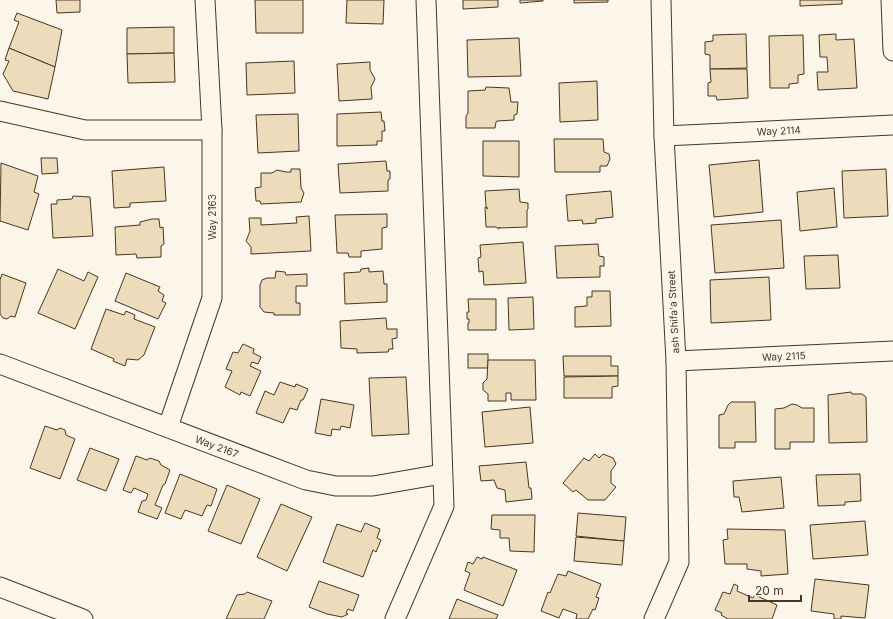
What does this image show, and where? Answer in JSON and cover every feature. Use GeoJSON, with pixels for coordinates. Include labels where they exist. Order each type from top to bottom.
{"type":"FeatureCollection","features":[{"type":"Feature","properties":{"kind":"street","name":"Way 2163"},"geometry":{"type":"LineString","coordinates":[[168,427],[212,298],[212,130],[205,0]]}},
{"type":"Feature","properties":{"kind":"street"},"geometry":{"type":"LineString","coordinates":[[395,619],[444,506],[426,0]]}},
{"type":"Feature","properties":{"kind":"street","name":"ash Shifa'a Street"},"geometry":{"type":"LineString","coordinates":[[654,619],[679,562],[676,361],[664,136],[660,0]]}},
{"type":"Feature","properties":{"kind":"street"},"geometry":{"type":"LineString","coordinates":[[891,0],[893,51]]}},
{"type":"Feature","properties":{"kind":"street"},"geometry":{"type":"LineString","coordinates":[[0,111],[85,130],[212,130]]}},
{"type":"Feature","properties":{"kind":"street","name":"Way 2114"},"geometry":{"type":"LineString","coordinates":[[664,136],[893,125]]}},
{"type":"Feature","properties":{"kind":"street","name":"Way 2115"},"geometry":{"type":"LineString","coordinates":[[676,361],[893,351]]}},
{"type":"Feature","properties":{"kind":"street","name":"Way 2167"},"geometry":{"type":"LineString","coordinates":[[0,364],[306,480],[336,486],[373,486],[442,474]]}},
{"type":"Feature","properties":{"kind":"street"},"geometry":{"type":"LineString","coordinates":[[0,588],[83,619]]}},
{"type":"Feature","properties":{"kind":"building"},"geometry":{"type":"Polygon","coordinates":[[[56,0],[80,0],[80,12],[57,13],[56,0]]]}},
{"type":"Feature","properties":{"kind":"building"},"geometry":{"type":"Polygon","coordinates":[[[255,0],[303,0],[303,33],[256,33],[255,0]]]}},
{"type":"Feature","properties":{"kind":"building"},"geometry":{"type":"Polygon","coordinates":[[[347,0],[384,0],[383,24],[346,23],[347,0]]]}},
{"type":"Feature","properties":{"kind":"building"},"geometry":{"type":"Polygon","coordinates":[[[463,0],[498,0],[498,7],[463,9],[463,0]]]}},
{"type":"Feature","properties":{"kind":"building"},"geometry":{"type":"Polygon","coordinates":[[[520,0],[543,0],[543,1],[520,3],[520,0]]]}},
{"type":"Feature","properties":{"kind":"building"},"geometry":{"type":"Polygon","coordinates":[[[574,0],[608,0],[608,2],[574,3],[574,0]]]}},
{"type":"Feature","properties":{"kind":"building"},"geometry":{"type":"Polygon","coordinates":[[[800,0],[842,0],[842,4],[800,6],[800,0]]]}},
{"type":"Feature","properties":{"kind":"building"},"geometry":{"type":"Polygon","coordinates":[[[17,13],[62,30],[55,67],[9,48],[19,22],[14,20],[17,13]]]}},
{"type":"Feature","properties":{"kind":"building"},"geometry":{"type":"Polygon","coordinates":[[[174,27],[174,53],[127,54],[127,28],[174,27]]]}},
{"type":"Feature","properties":{"kind":"building"},"geometry":{"type":"Polygon","coordinates":[[[746,34],[747,68],[710,69],[710,55],[705,54],[705,42],[713,41],[713,35],[746,34]]]}},
{"type":"Feature","properties":{"kind":"building"},"geometry":{"type":"Polygon","coordinates":[[[836,34],[836,40],[854,39],[857,88],[818,90],[817,72],[828,72],[827,57],[820,57],[819,35],[836,34]]]}},
{"type":"Feature","properties":{"kind":"building"},"geometry":{"type":"Polygon","coordinates":[[[803,35],[804,74],[798,75],[798,83],[789,84],[789,88],[770,88],[769,36],[803,35]]]}},
{"type":"Feature","properties":{"kind":"building"},"geometry":{"type":"Polygon","coordinates":[[[519,38],[521,76],[468,77],[467,40],[519,38]]]}},
{"type":"Feature","properties":{"kind":"building"},"geometry":{"type":"Polygon","coordinates":[[[9,48],[55,67],[48,99],[13,91],[3,74],[9,61],[5,60],[9,48]]]}},
{"type":"Feature","properties":{"kind":"building"},"geometry":{"type":"Polygon","coordinates":[[[174,53],[175,82],[128,83],[127,54],[174,53]]]}},
{"type":"Feature","properties":{"kind":"building"},"geometry":{"type":"Polygon","coordinates":[[[294,61],[295,93],[247,95],[246,63],[294,61]]]}},
{"type":"Feature","properties":{"kind":"building"},"geometry":{"type":"Polygon","coordinates":[[[370,62],[370,70],[375,79],[371,87],[372,99],[339,101],[337,64],[370,62]]]}},
{"type":"Feature","properties":{"kind":"building"},"geometry":{"type":"Polygon","coordinates":[[[710,69],[747,69],[748,98],[717,100],[716,96],[708,96],[708,83],[711,82],[710,69]]]}},
{"type":"Feature","properties":{"kind":"building"},"geometry":{"type":"Polygon","coordinates":[[[597,81],[598,120],[560,122],[559,83],[597,81]]]}},
{"type":"Feature","properties":{"kind":"building"},"geometry":{"type":"Polygon","coordinates":[[[486,87],[509,88],[511,102],[518,102],[517,114],[514,115],[514,120],[497,121],[495,128],[466,128],[468,91],[485,90],[486,87]]]}},
{"type":"Feature","properties":{"kind":"building"},"geometry":{"type":"Polygon","coordinates":[[[381,112],[385,131],[382,131],[382,141],[377,141],[377,145],[337,146],[337,114],[381,112]]]}},
{"type":"Feature","properties":{"kind":"building"},"geometry":{"type":"Polygon","coordinates":[[[298,114],[299,151],[258,153],[256,115],[298,114]]]}},
{"type":"Feature","properties":{"kind":"building"},"geometry":{"type":"Polygon","coordinates":[[[554,139],[603,139],[604,152],[609,154],[610,159],[607,166],[600,166],[600,172],[555,172],[554,139]]]}},
{"type":"Feature","properties":{"kind":"building"},"geometry":{"type":"Polygon","coordinates":[[[483,141],[519,141],[519,177],[483,176],[483,141]]]}},
{"type":"Feature","properties":{"kind":"building"},"geometry":{"type":"Polygon","coordinates":[[[41,158],[57,158],[58,173],[42,174],[41,158]]]}},
{"type":"Feature","properties":{"kind":"building"},"geometry":{"type":"Polygon","coordinates":[[[759,160],[763,212],[714,217],[709,165],[759,160]]]}},
{"type":"Feature","properties":{"kind":"building"},"geometry":{"type":"Polygon","coordinates":[[[386,161],[387,171],[390,171],[388,191],[340,193],[338,164],[386,161]]]}},
{"type":"Feature","properties":{"kind":"building"},"geometry":{"type":"Polygon","coordinates":[[[1,163],[38,176],[34,192],[39,194],[28,230],[0,221],[1,163]]]}},
{"type":"Feature","properties":{"kind":"building"},"geometry":{"type":"Polygon","coordinates":[[[164,167],[166,201],[130,203],[130,207],[114,208],[112,171],[164,167]]]}},
{"type":"Feature","properties":{"kind":"building"},"geometry":{"type":"Polygon","coordinates":[[[291,169],[300,169],[301,188],[304,193],[301,202],[261,204],[260,201],[256,201],[255,188],[261,187],[261,173],[272,173],[277,170],[291,172],[291,169]]]}},
{"type":"Feature","properties":{"kind":"building"},"geometry":{"type":"Polygon","coordinates":[[[886,169],[888,216],[844,218],[842,171],[886,169]]]}},
{"type":"Feature","properties":{"kind":"building"},"geometry":{"type":"Polygon","coordinates":[[[834,188],[837,227],[800,231],[797,192],[834,188]]]}},
{"type":"Feature","properties":{"kind":"building"},"geometry":{"type":"Polygon","coordinates":[[[519,189],[520,202],[528,203],[527,227],[499,227],[499,229],[496,227],[486,227],[485,207],[488,209],[486,206],[485,191],[519,189]]]}},
{"type":"Feature","properties":{"kind":"building"},"geometry":{"type":"Polygon","coordinates":[[[611,191],[613,217],[596,219],[596,223],[583,224],[582,220],[568,221],[566,195],[611,191]]]}},
{"type":"Feature","properties":{"kind":"building"},"geometry":{"type":"Polygon","coordinates":[[[73,196],[90,197],[93,236],[53,238],[51,204],[57,204],[57,200],[72,199],[73,196]]]}},
{"type":"Feature","properties":{"kind":"building"},"geometry":{"type":"Polygon","coordinates":[[[387,214],[387,227],[382,228],[382,249],[361,251],[361,257],[349,257],[348,253],[337,253],[335,215],[387,214]]]}},
{"type":"Feature","properties":{"kind":"building"},"geometry":{"type":"Polygon","coordinates":[[[309,216],[311,251],[251,254],[251,247],[246,241],[250,231],[249,218],[261,218],[261,225],[297,223],[296,217],[309,216]]]}},
{"type":"Feature","properties":{"kind":"building"},"geometry":{"type":"Polygon","coordinates":[[[159,219],[160,228],[163,227],[164,244],[161,246],[161,257],[137,258],[136,254],[116,255],[115,227],[140,225],[140,222],[159,219]]]}},
{"type":"Feature","properties":{"kind":"building"},"geometry":{"type":"Polygon","coordinates":[[[781,220],[784,268],[715,273],[711,225],[781,220]]]}},
{"type":"Feature","properties":{"kind":"building"},"geometry":{"type":"Polygon","coordinates":[[[523,242],[526,283],[484,285],[483,271],[479,272],[478,258],[481,257],[480,245],[523,242]]]}},
{"type":"Feature","properties":{"kind":"building"},"geometry":{"type":"Polygon","coordinates":[[[598,244],[599,256],[604,257],[604,266],[600,266],[600,277],[557,278],[555,246],[598,244]]]}},
{"type":"Feature","properties":{"kind":"building"},"geometry":{"type":"Polygon","coordinates":[[[838,255],[840,288],[806,289],[804,256],[838,255]]]}},
{"type":"Feature","properties":{"kind":"building"},"geometry":{"type":"Polygon","coordinates":[[[369,268],[369,272],[383,271],[384,284],[387,284],[387,302],[345,304],[344,273],[360,272],[361,269],[369,268]]]}},
{"type":"Feature","properties":{"kind":"building"},"geometry":{"type":"Polygon","coordinates":[[[58,269],[84,281],[88,272],[98,277],[75,329],[38,313],[58,269]]]}},
{"type":"Feature","properties":{"kind":"building"},"geometry":{"type":"Polygon","coordinates":[[[276,271],[285,272],[286,275],[307,274],[307,286],[296,286],[296,303],[300,303],[300,315],[274,315],[274,313],[264,312],[260,307],[260,285],[262,280],[267,278],[275,278],[276,271]]]}},
{"type":"Feature","properties":{"kind":"building"},"geometry":{"type":"Polygon","coordinates":[[[126,273],[160,287],[158,291],[164,295],[162,301],[166,303],[158,319],[115,301],[126,273]]]}},
{"type":"Feature","properties":{"kind":"building"},"geometry":{"type":"Polygon","coordinates":[[[2,274],[26,283],[15,317],[11,316],[7,319],[3,318],[0,314],[0,280],[2,274]]]}},
{"type":"Feature","properties":{"kind":"building"},"geometry":{"type":"Polygon","coordinates":[[[769,277],[771,320],[711,323],[710,280],[769,277]]]}},
{"type":"Feature","properties":{"kind":"building"},"geometry":{"type":"Polygon","coordinates":[[[592,291],[610,291],[611,326],[575,327],[575,307],[587,306],[587,297],[592,297],[592,291]]]}},
{"type":"Feature","properties":{"kind":"building"},"geometry":{"type":"Polygon","coordinates":[[[533,297],[534,329],[509,330],[508,298],[533,297]]]}},
{"type":"Feature","properties":{"kind":"building"},"geometry":{"type":"Polygon","coordinates":[[[468,299],[496,299],[496,330],[468,330],[468,299]]]}},
{"type":"Feature","properties":{"kind":"building"},"geometry":{"type":"Polygon","coordinates":[[[106,309],[124,315],[126,311],[135,315],[134,319],[155,327],[144,355],[138,360],[127,359],[125,366],[113,361],[114,359],[91,349],[106,309]]]}},
{"type":"Feature","properties":{"kind":"building"},"geometry":{"type":"Polygon","coordinates":[[[386,318],[387,329],[397,329],[397,338],[392,339],[393,349],[389,349],[388,352],[357,353],[357,349],[341,348],[340,321],[386,318]]]}},
{"type":"Feature","properties":{"kind":"building"},"geometry":{"type":"Polygon","coordinates":[[[243,344],[254,349],[253,353],[261,357],[258,364],[252,362],[250,366],[261,371],[250,396],[241,392],[240,395],[225,387],[232,371],[226,369],[233,352],[238,353],[243,344]]]}},
{"type":"Feature","properties":{"kind":"building"},"geometry":{"type":"Polygon","coordinates":[[[468,354],[488,354],[488,368],[468,368],[468,354]]]}},
{"type":"Feature","properties":{"kind":"building"},"geometry":{"type":"Polygon","coordinates":[[[563,356],[611,356],[611,366],[618,366],[618,376],[564,376],[563,356]]]}},
{"type":"Feature","properties":{"kind":"building"},"geometry":{"type":"Polygon","coordinates":[[[488,360],[535,360],[536,400],[511,400],[511,393],[506,393],[506,401],[488,401],[488,394],[483,390],[483,383],[487,379],[488,360]]]}},
{"type":"Feature","properties":{"kind":"building"},"geometry":{"type":"Polygon","coordinates":[[[618,376],[618,386],[612,387],[612,398],[564,398],[564,377],[618,376]]]}},
{"type":"Feature","properties":{"kind":"building"},"geometry":{"type":"Polygon","coordinates":[[[406,377],[409,434],[372,436],[369,378],[406,377]]]}},
{"type":"Feature","properties":{"kind":"building"},"geometry":{"type":"Polygon","coordinates":[[[280,382],[295,387],[296,384],[308,389],[297,410],[290,408],[283,423],[256,413],[265,391],[274,395],[280,382]]]}},
{"type":"Feature","properties":{"kind":"building"},"geometry":{"type":"Polygon","coordinates":[[[851,392],[852,394],[862,394],[866,397],[867,442],[829,443],[828,395],[851,392]]]}},
{"type":"Feature","properties":{"kind":"building"},"geometry":{"type":"Polygon","coordinates":[[[321,399],[354,405],[350,428],[341,426],[340,430],[332,429],[331,436],[315,433],[321,399]]]}},
{"type":"Feature","properties":{"kind":"building"},"geometry":{"type":"Polygon","coordinates":[[[731,402],[755,402],[756,442],[735,442],[735,448],[719,448],[719,415],[724,414],[731,402]]]}},
{"type":"Feature","properties":{"kind":"building"},"geometry":{"type":"Polygon","coordinates":[[[792,404],[802,408],[814,408],[814,442],[790,442],[790,449],[775,449],[775,409],[784,408],[792,404]]]}},
{"type":"Feature","properties":{"kind":"building"},"geometry":{"type":"Polygon","coordinates":[[[530,407],[533,443],[485,447],[482,412],[530,407]]]}},
{"type":"Feature","properties":{"kind":"building"},"geometry":{"type":"Polygon","coordinates":[[[45,426],[57,430],[60,428],[65,430],[66,435],[75,439],[60,479],[30,468],[45,426]]]}},
{"type":"Feature","properties":{"kind":"building"},"geometry":{"type":"Polygon","coordinates":[[[90,448],[119,459],[106,491],[77,480],[90,448]]]}},
{"type":"Feature","properties":{"kind":"building"},"geometry":{"type":"Polygon","coordinates":[[[595,454],[599,458],[603,454],[613,458],[616,464],[611,471],[611,483],[616,487],[605,500],[588,500],[576,490],[573,492],[563,483],[584,458],[589,461],[595,454]]]}},
{"type":"Feature","properties":{"kind":"building"},"geometry":{"type":"Polygon","coordinates":[[[136,456],[147,460],[150,458],[159,461],[161,465],[170,470],[155,505],[162,508],[157,519],[138,512],[142,501],[146,500],[148,494],[134,488],[131,493],[123,490],[136,456]]]}},
{"type":"Feature","properties":{"kind":"building"},"geometry":{"type":"Polygon","coordinates":[[[526,462],[529,488],[531,488],[532,499],[506,502],[505,490],[497,488],[494,480],[481,481],[479,466],[526,462]]]}},
{"type":"Feature","properties":{"kind":"building"},"geometry":{"type":"Polygon","coordinates":[[[180,474],[217,489],[211,506],[207,505],[202,516],[185,510],[181,519],[165,513],[180,474]]]}},
{"type":"Feature","properties":{"kind":"building"},"geometry":{"type":"Polygon","coordinates":[[[860,474],[861,501],[845,502],[845,505],[818,506],[816,475],[860,474]]]}},
{"type":"Feature","properties":{"kind":"building"},"geometry":{"type":"Polygon","coordinates":[[[781,477],[784,508],[742,512],[739,497],[734,497],[733,481],[781,477]]]}},
{"type":"Feature","properties":{"kind":"building"},"geometry":{"type":"Polygon","coordinates":[[[227,485],[260,499],[241,544],[208,531],[227,485]]]}},
{"type":"Feature","properties":{"kind":"building"},"geometry":{"type":"Polygon","coordinates":[[[281,504],[312,517],[287,571],[257,557],[281,504]]]}},
{"type":"Feature","properties":{"kind":"building"},"geometry":{"type":"Polygon","coordinates":[[[578,513],[626,517],[624,541],[576,536],[578,513]]]}},
{"type":"Feature","properties":{"kind":"building"},"geometry":{"type":"Polygon","coordinates":[[[492,515],[535,515],[534,552],[510,551],[509,538],[500,538],[500,530],[491,529],[492,515]]]}},
{"type":"Feature","properties":{"kind":"building"},"geometry":{"type":"Polygon","coordinates":[[[865,521],[868,555],[813,559],[810,525],[865,521]]]}},
{"type":"Feature","properties":{"kind":"building"},"geometry":{"type":"Polygon","coordinates":[[[365,523],[380,529],[377,538],[381,540],[376,552],[373,550],[363,577],[323,562],[337,524],[361,532],[365,523]]]}},
{"type":"Feature","properties":{"kind":"building"},"geometry":{"type":"Polygon","coordinates":[[[727,529],[785,530],[788,574],[761,576],[761,571],[747,569],[747,564],[725,564],[723,540],[728,539],[727,529]]]}},
{"type":"Feature","properties":{"kind":"building"},"geometry":{"type":"Polygon","coordinates":[[[576,537],[624,541],[622,565],[574,561],[576,537]]]}},
{"type":"Feature","properties":{"kind":"building"},"geometry":{"type":"Polygon","coordinates":[[[477,557],[482,559],[483,557],[517,570],[503,606],[464,590],[470,573],[465,571],[468,562],[473,564],[477,557]]]}},
{"type":"Feature","properties":{"kind":"building"},"geometry":{"type":"Polygon","coordinates":[[[568,571],[601,584],[596,597],[599,598],[595,610],[593,609],[588,619],[576,619],[577,614],[563,609],[559,618],[541,611],[548,592],[550,593],[558,574],[566,576],[568,571]]]}},
{"type":"Feature","properties":{"kind":"building"},"geometry":{"type":"Polygon","coordinates":[[[815,579],[869,585],[865,618],[841,616],[841,619],[834,619],[834,614],[811,611],[815,579]]]}},
{"type":"Feature","properties":{"kind":"building"},"geometry":{"type":"Polygon","coordinates":[[[319,581],[359,595],[353,611],[348,609],[346,613],[348,614],[342,617],[327,614],[309,607],[319,581]]]}},
{"type":"Feature","properties":{"kind":"building"},"geometry":{"type":"Polygon","coordinates":[[[734,584],[738,586],[737,591],[753,598],[755,595],[777,605],[772,619],[728,619],[721,615],[722,613],[715,610],[723,592],[730,594],[734,584]]]}},
{"type":"Feature","properties":{"kind":"building"},"geometry":{"type":"Polygon","coordinates":[[[247,592],[272,601],[264,619],[226,619],[237,595],[245,594],[247,592]]]}},
{"type":"Feature","properties":{"kind":"building"},"geometry":{"type":"Polygon","coordinates":[[[457,599],[498,615],[496,619],[449,619],[457,599]]]}}]}
